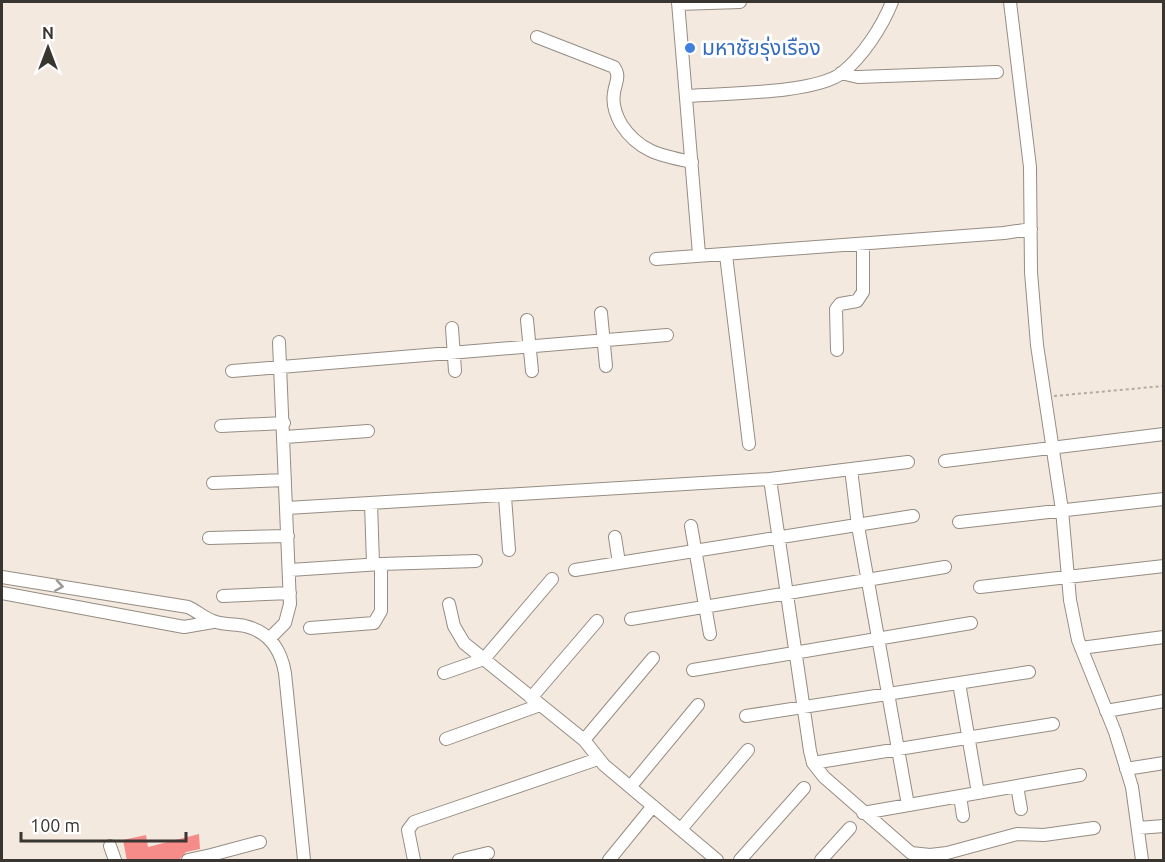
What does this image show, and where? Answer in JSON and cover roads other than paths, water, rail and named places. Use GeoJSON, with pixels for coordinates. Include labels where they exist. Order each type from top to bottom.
{"type":"FeatureCollection","features":[{"type":"Feature","properties":{"kind":"street"},"geometry":{"type":"LineString","coordinates":[[699,254],[688,96],[678,3],[740,2]]}},
{"type":"Feature","properties":{"kind":"street"},"geometry":{"type":"LineString","coordinates":[[688,96],[801,87],[822,82],[841,73],[869,43],[892,2]]}},
{"type":"Feature","properties":{"kind":"street"},"geometry":{"type":"LineString","coordinates":[[1010,2],[1030,167],[1036,345],[1046,396],[1062,510],[1070,600],[1081,648],[1126,769],[1142,861]]}},
{"type":"Feature","properties":{"kind":"street"},"geometry":{"type":"LineString","coordinates":[[537,37],[614,67],[618,79],[613,105],[629,137],[645,150],[656,155],[692,162]]}},
{"type":"Feature","properties":{"kind":"street"},"geometry":{"type":"LineString","coordinates":[[841,73],[858,77],[997,72]]}},
{"type":"Feature","properties":{"kind":"street"},"geometry":{"type":"LineString","coordinates":[[656,259],[1004,233],[1031,229]]}},
{"type":"Feature","properties":{"kind":"street"},"geometry":{"type":"LineString","coordinates":[[837,350],[836,309],[840,304],[857,301],[863,292],[863,244]]}},
{"type":"Feature","properties":{"kind":"street"},"geometry":{"type":"LineString","coordinates":[[726,255],[749,444]]}},
{"type":"Feature","properties":{"kind":"street"},"geometry":{"type":"LineString","coordinates":[[601,313],[606,366]]}},
{"type":"Feature","properties":{"kind":"street"},"geometry":{"type":"LineString","coordinates":[[527,320],[532,371]]}},
{"type":"Feature","properties":{"kind":"street"},"geometry":{"type":"LineString","coordinates":[[452,328],[455,371]]}},
{"type":"Feature","properties":{"kind":"street"},"geometry":{"type":"LineString","coordinates":[[232,371],[667,335]]}},
{"type":"Feature","properties":{"kind":"street"},"geometry":{"type":"LineString","coordinates":[[269,639],[285,623],[290,592],[285,437],[279,342]]}},
{"type":"Feature","properties":{"kind":"street"},"geometry":{"type":"LineString","coordinates":[[221,426],[284,423]]}},
{"type":"Feature","properties":{"kind":"street"},"geometry":{"type":"LineString","coordinates":[[285,437],[368,430]]}},
{"type":"Feature","properties":{"kind":"street"},"geometry":{"type":"LineString","coordinates":[[945,461],[1164,434]]}},
{"type":"Feature","properties":{"kind":"street"},"geometry":{"type":"LineString","coordinates":[[287,508],[505,497],[770,479],[908,462]]}},
{"type":"Feature","properties":{"kind":"street"},"geometry":{"type":"LineString","coordinates":[[851,469],[858,526],[908,805]]}},
{"type":"Feature","properties":{"kind":"street"},"geometry":{"type":"LineString","coordinates":[[770,479],[813,763],[863,813],[911,853],[930,855],[1017,834],[1044,835],[1094,828]]}},
{"type":"Feature","properties":{"kind":"street"},"geometry":{"type":"LineString","coordinates":[[213,483],[285,480]]}},
{"type":"Feature","properties":{"kind":"street"},"geometry":{"type":"LineString","coordinates":[[505,497],[509,550]]}},
{"type":"Feature","properties":{"kind":"street"},"geometry":{"type":"LineString","coordinates":[[959,522],[1164,499]]}},
{"type":"Feature","properties":{"kind":"street"},"geometry":{"type":"LineString","coordinates":[[310,628],[374,623],[381,611],[371,503]]}},
{"type":"Feature","properties":{"kind":"street"},"geometry":{"type":"LineString","coordinates":[[575,570],[914,516]]}},
{"type":"Feature","properties":{"kind":"street"},"geometry":{"type":"LineString","coordinates":[[692,526],[710,634]]}},
{"type":"Feature","properties":{"kind":"street"},"geometry":{"type":"LineString","coordinates":[[209,538],[288,536]]}},
{"type":"Feature","properties":{"kind":"street"},"geometry":{"type":"LineString","coordinates":[[615,537],[619,563]]}},
{"type":"Feature","properties":{"kind":"street"},"geometry":{"type":"LineString","coordinates":[[290,570],[476,561]]}},
{"type":"Feature","properties":{"kind":"street"},"geometry":{"type":"LineString","coordinates":[[980,586],[1164,566]]}},
{"type":"Feature","properties":{"kind":"street"},"geometry":{"type":"LineString","coordinates":[[631,619],[945,567]]}},
{"type":"Feature","properties":{"kind":"street"},"geometry":{"type":"LineString","coordinates":[[2,577],[188,608],[213,622]]}},
{"type":"Feature","properties":{"kind":"street"},"geometry":{"type":"LineString","coordinates":[[444,673],[483,659],[552,579]]}},
{"type":"Feature","properties":{"kind":"street"},"geometry":{"type":"LineString","coordinates":[[223,596],[290,592]]}},
{"type":"Feature","properties":{"kind":"street"},"geometry":{"type":"LineString","coordinates":[[2,593],[184,627],[213,622],[247,627],[269,639],[282,658],[285,673],[304,861]]}},
{"type":"Feature","properties":{"kind":"street"},"geometry":{"type":"LineString","coordinates":[[144,620],[154,602]]}},
{"type":"Feature","properties":{"kind":"street"},"geometry":{"type":"LineString","coordinates":[[449,604],[458,635],[483,659],[584,740],[598,759],[681,829],[709,858]]}},
{"type":"Feature","properties":{"kind":"street"},"geometry":{"type":"LineString","coordinates":[[446,739],[536,702],[597,621]]}},
{"type":"Feature","properties":{"kind":"street"},"geometry":{"type":"LineString","coordinates":[[693,670],[971,623]]}},
{"type":"Feature","properties":{"kind":"street"},"geometry":{"type":"LineString","coordinates":[[1081,648],[1164,637]]}},
{"type":"Feature","properties":{"kind":"street"},"geometry":{"type":"LineString","coordinates":[[584,740],[653,658]]}},
{"type":"Feature","properties":{"kind":"street"},"geometry":{"type":"LineString","coordinates":[[746,716],[1029,672]]}},
{"type":"Feature","properties":{"kind":"street"},"geometry":{"type":"LineString","coordinates":[[959,683],[978,793]]}},
{"type":"Feature","properties":{"kind":"street"},"geometry":{"type":"LineString","coordinates":[[1106,711],[1164,700]]}},
{"type":"Feature","properties":{"kind":"street"},"geometry":{"type":"LineString","coordinates":[[631,786],[698,705]]}},
{"type":"Feature","properties":{"kind":"street"},"geometry":{"type":"LineString","coordinates":[[813,763],[1053,724]]}},
{"type":"Feature","properties":{"kind":"street"},"geometry":{"type":"LineString","coordinates":[[681,829],[748,750]]}},
{"type":"Feature","properties":{"kind":"street"},"geometry":{"type":"LineString","coordinates":[[414,861],[408,830],[414,822],[598,759]]}},
{"type":"Feature","properties":{"kind":"street"},"geometry":{"type":"LineString","coordinates":[[1126,769],[1164,763]]}},
{"type":"Feature","properties":{"kind":"street"},"geometry":{"type":"LineString","coordinates":[[863,813],[1080,775]]}},
{"type":"Feature","properties":{"kind":"street"},"geometry":{"type":"LineString","coordinates":[[1017,786],[1021,809]]}},
{"type":"Feature","properties":{"kind":"street"},"geometry":{"type":"LineString","coordinates":[[740,861],[804,788]]}},
{"type":"Feature","properties":{"kind":"street"},"geometry":{"type":"LineString","coordinates":[[960,796],[963,816]]}},
{"type":"Feature","properties":{"kind":"street"},"geometry":{"type":"LineString","coordinates":[[609,861],[653,806]]}},
{"type":"Feature","properties":{"kind":"street"},"geometry":{"type":"LineString","coordinates":[[1138,828],[1164,826]]}},
{"type":"Feature","properties":{"kind":"street"},"geometry":{"type":"LineString","coordinates":[[821,861],[850,828]]}},
{"type":"Feature","properties":{"kind":"street"},"geometry":{"type":"LineString","coordinates":[[188,861],[212,858],[260,842]]}},
{"type":"Feature","properties":{"kind":"street"},"geometry":{"type":"LineString","coordinates":[[110,846],[115,861]]}},
{"type":"Feature","properties":{"kind":"street"},"geometry":{"type":"LineString","coordinates":[[459,861],[488,853]]}},
{"type":"Feature","properties":{"kind":"place","name":"มหาชัยรุ่งเรือง"},"geometry":{"type":"Point","coordinates":[690,48]}}]}
